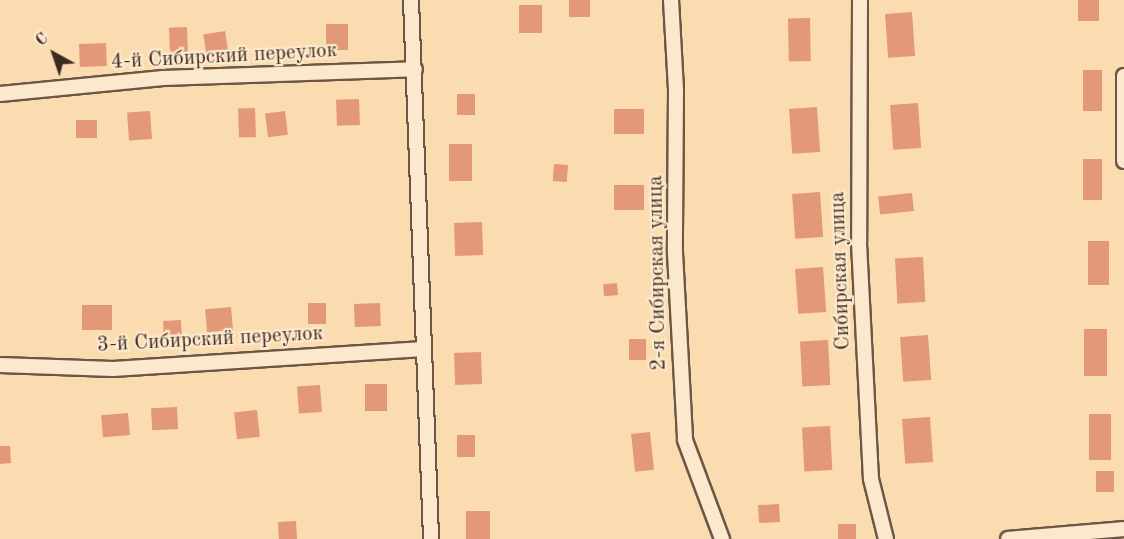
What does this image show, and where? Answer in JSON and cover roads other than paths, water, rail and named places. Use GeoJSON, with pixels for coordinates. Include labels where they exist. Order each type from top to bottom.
{"type":"FeatureCollection","features":[{"type":"Feature","properties":{"kind":"street"},"geometry":{"type":"LineString","coordinates":[[411,0],[431,539]]}},
{"type":"Feature","properties":{"kind":"street","name":"2-я Сибирская улица"},"geometry":{"type":"LineString","coordinates":[[671,0],[676,90],[675,253],[685,440],[722,539]]}},
{"type":"Feature","properties":{"kind":"street","name":"Сибирская улица"},"geometry":{"type":"LineString","coordinates":[[860,0],[859,243],[871,479],[886,539]]}},
{"type":"Feature","properties":{"kind":"street","name":"4-й Сибирский переулок"},"geometry":{"type":"LineString","coordinates":[[0,94],[163,78],[415,69]]}},
{"type":"Feature","properties":{"kind":"street"},"geometry":{"type":"LineString","coordinates":[[1124,76],[1124,161]]}},
{"type":"Feature","properties":{"kind":"street","name":"3-й Сибирский переулок"},"geometry":{"type":"LineString","coordinates":[[0,365],[113,369],[423,349]]}},
{"type":"Feature","properties":{"kind":"street"},"geometry":{"type":"LineString","coordinates":[[1008,539],[1124,529]]}}]}
